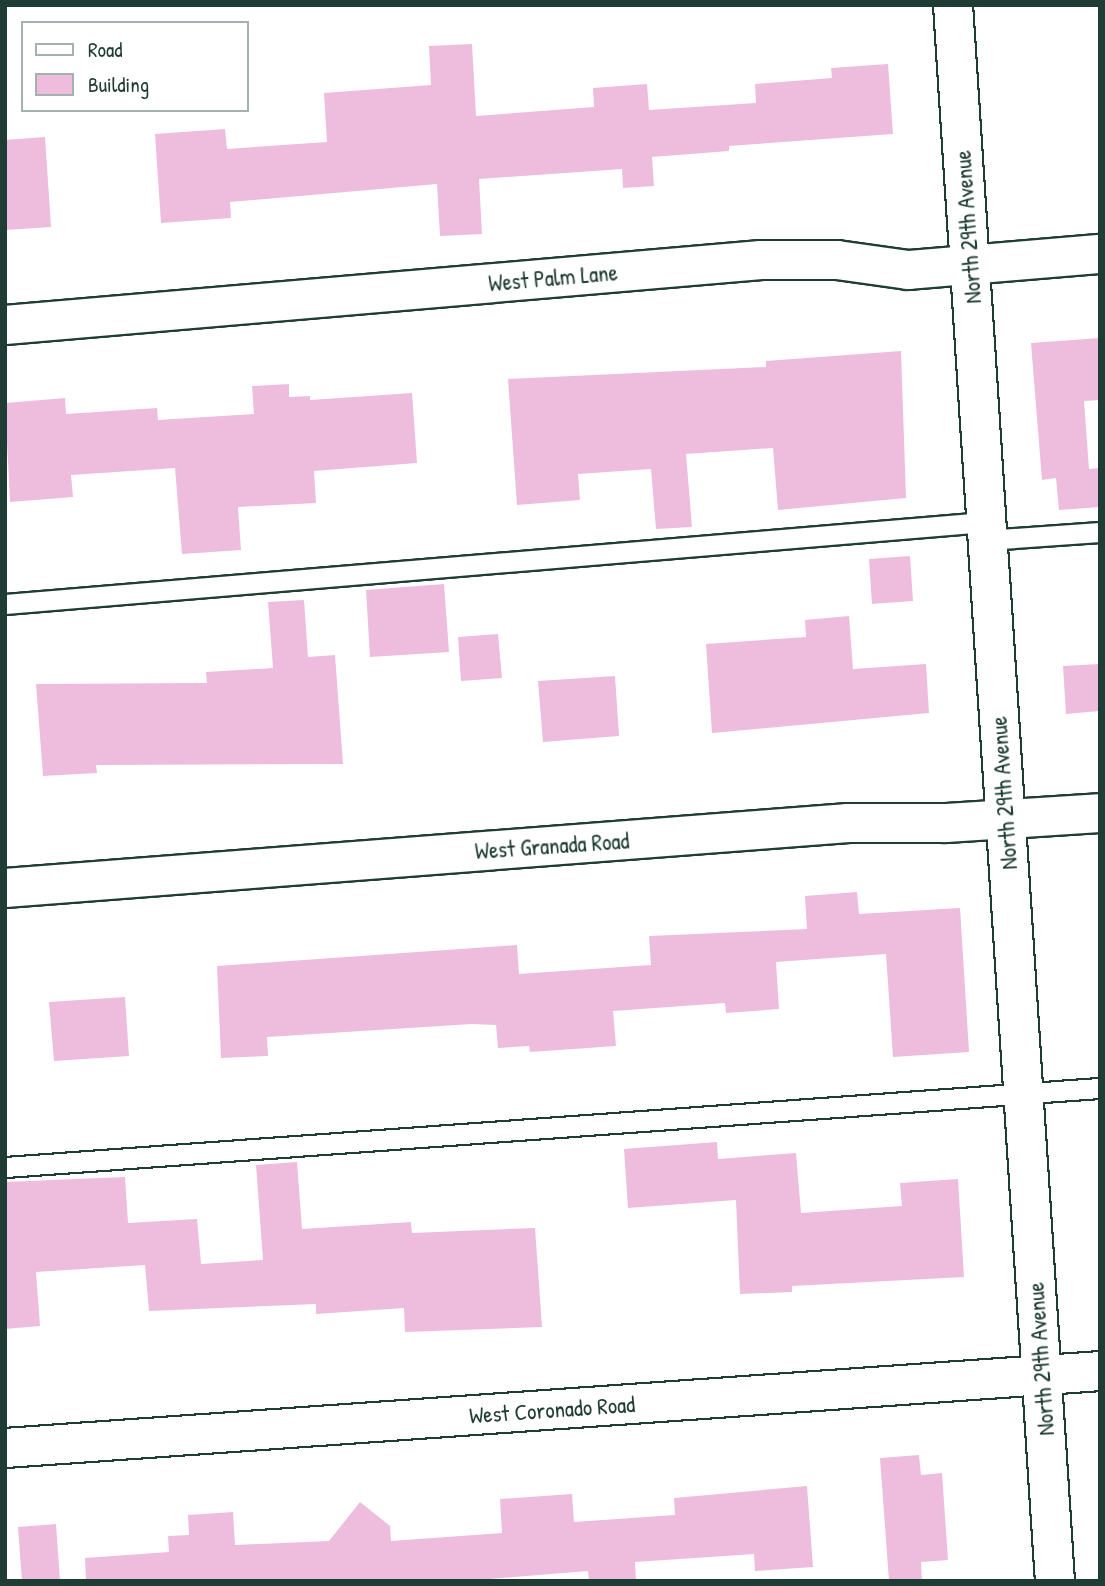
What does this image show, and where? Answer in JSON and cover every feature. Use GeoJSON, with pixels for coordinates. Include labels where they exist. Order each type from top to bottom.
{"type":"FeatureCollection","features":[{"type":"Feature","properties":{"kind":"street","name":"North 29th Avenue"},"geometry":{"type":"LineString","coordinates":[[953,5],[1055,1581]]}},
{"type":"Feature","properties":{"kind":"street","name":"West Palm Lane"},"geometry":{"type":"LineString","coordinates":[[5,325],[761,260],[837,260],[908,270],[1100,254]]}},
{"type":"Feature","properties":{"kind":"street","name":"West Granada Road"},"geometry":{"type":"LineString","coordinates":[[5,888],[848,823],[1100,813]]}},
{"type":"Feature","properties":{"kind":"street","name":"West Coronado Road"},"geometry":{"type":"LineString","coordinates":[[5,1448],[1100,1371]]}},
{"type":"Feature","properties":{"kind":"lane"},"geometry":{"type":"LineString","coordinates":[[5,604],[986,531],[1100,532]]}},
{"type":"Feature","properties":{"kind":"lane"},"geometry":{"type":"LineString","coordinates":[[5,1167],[1100,1088]]}},
{"type":"Feature","properties":{"kind":"building"},"geometry":{"type":"Polygon","coordinates":[[[472,44],[476,116],[594,107],[593,88],[647,84],[649,110],[756,103],[755,84],[832,78],[831,68],[888,64],[893,134],[729,146],[729,151],[652,157],[654,186],[623,188],[622,169],[479,179],[482,234],[440,236],[437,184],[230,202],[231,218],[161,223],[155,134],[225,129],[227,149],[327,142],[324,93],[431,85],[429,46],[472,44]]]}},
{"type":"Feature","properties":{"kind":"building"},"geometry":{"type":"Polygon","coordinates":[[[45,137],[51,227],[5,230],[5,140],[45,137]]]}},
{"type":"Feature","properties":{"kind":"building"},"geometry":{"type":"Polygon","coordinates":[[[1100,338],[1100,400],[1084,401],[1089,469],[1100,468],[1100,507],[1059,510],[1056,478],[1042,480],[1031,343],[1100,338]]]}},
{"type":"Feature","properties":{"kind":"building"},"geometry":{"type":"Polygon","coordinates":[[[901,351],[906,498],[778,510],[773,448],[686,454],[692,527],[656,529],[651,469],[578,474],[580,500],[517,505],[508,379],[766,367],[766,361],[901,351]]]}},
{"type":"Feature","properties":{"kind":"building"},"geometry":{"type":"Polygon","coordinates":[[[289,384],[289,397],[310,396],[310,400],[412,393],[417,463],[314,471],[316,503],[238,507],[241,550],[182,554],[175,468],[71,475],[73,497],[10,502],[5,403],[65,398],[66,414],[157,408],[158,420],[254,414],[252,386],[289,384]]]}},
{"type":"Feature","properties":{"kind":"building"},"geometry":{"type":"Polygon","coordinates":[[[910,556],[913,601],[872,604],[869,559],[910,556]]]}},
{"type":"Feature","properties":{"kind":"building"},"geometry":{"type":"Polygon","coordinates":[[[444,584],[449,652],[370,657],[366,590],[444,584]]]}},
{"type":"Feature","properties":{"kind":"building"},"geometry":{"type":"Polygon","coordinates":[[[304,600],[308,657],[335,655],[343,764],[96,765],[97,773],[43,776],[36,684],[207,683],[206,672],[273,668],[268,602],[304,600]]]}},
{"type":"Feature","properties":{"kind":"building"},"geometry":{"type":"Polygon","coordinates":[[[849,616],[853,669],[926,664],[929,713],[712,733],[706,644],[806,637],[805,620],[849,616]]]}},
{"type":"Feature","properties":{"kind":"building"},"geometry":{"type":"Polygon","coordinates":[[[498,634],[502,678],[461,681],[458,637],[498,634]]]}},
{"type":"Feature","properties":{"kind":"building"},"geometry":{"type":"Polygon","coordinates":[[[1100,664],[1100,711],[1066,714],[1063,666],[1100,664]]]}},
{"type":"Feature","properties":{"kind":"building"},"geometry":{"type":"Polygon","coordinates":[[[615,676],[619,736],[543,742],[538,681],[615,676]]]}},
{"type":"Feature","properties":{"kind":"building"},"geometry":{"type":"Polygon","coordinates":[[[857,892],[859,914],[960,908],[969,1052],[893,1057],[886,954],[776,962],[779,1009],[726,1013],[725,1003],[613,1011],[616,1046],[530,1052],[529,1046],[498,1048],[496,1025],[472,1024],[267,1037],[268,1056],[221,1058],[217,966],[517,945],[519,974],[651,965],[649,936],[807,929],[805,896],[857,892]]]}},
{"type":"Feature","properties":{"kind":"building"},"geometry":{"type":"Polygon","coordinates":[[[125,997],[129,1056],[54,1061],[49,1002],[125,997]]]}},
{"type":"Feature","properties":{"kind":"building"},"geometry":{"type":"Polygon","coordinates":[[[717,1142],[718,1159],[796,1153],[801,1213],[902,1206],[900,1183],[958,1179],[964,1277],[792,1286],[792,1292],[740,1294],[736,1200],[628,1208],[624,1149],[717,1142]]]}},
{"type":"Feature","properties":{"kind":"building"},"geometry":{"type":"Polygon","coordinates":[[[297,1162],[302,1229],[411,1222],[412,1233],[535,1228],[542,1327],[405,1332],[404,1308],[316,1314],[316,1304],[149,1311],[145,1265],[36,1272],[40,1326],[5,1329],[5,1182],[125,1177],[128,1223],[197,1219],[201,1264],[263,1260],[256,1165],[297,1162]]]}},
{"type":"Feature","properties":{"kind":"building"},"geometry":{"type":"Polygon","coordinates":[[[919,1455],[921,1475],[942,1473],[948,1560],[921,1562],[922,1581],[889,1581],[880,1458],[919,1455]]]}},
{"type":"Feature","properties":{"kind":"building"},"geometry":{"type":"Polygon","coordinates":[[[807,1486],[813,1567],[755,1571],[754,1554],[635,1562],[636,1581],[589,1581],[588,1571],[465,1581],[86,1581],[85,1558],[169,1552],[168,1536],[189,1535],[188,1515],[233,1512],[235,1545],[329,1541],[360,1502],[390,1526],[391,1541],[502,1533],[500,1499],[572,1494],[574,1522],[675,1515],[674,1498],[807,1486]]]}},
{"type":"Feature","properties":{"kind":"building"},"geometry":{"type":"Polygon","coordinates":[[[56,1524],[60,1581],[22,1581],[18,1527],[56,1524]]]}}]}
